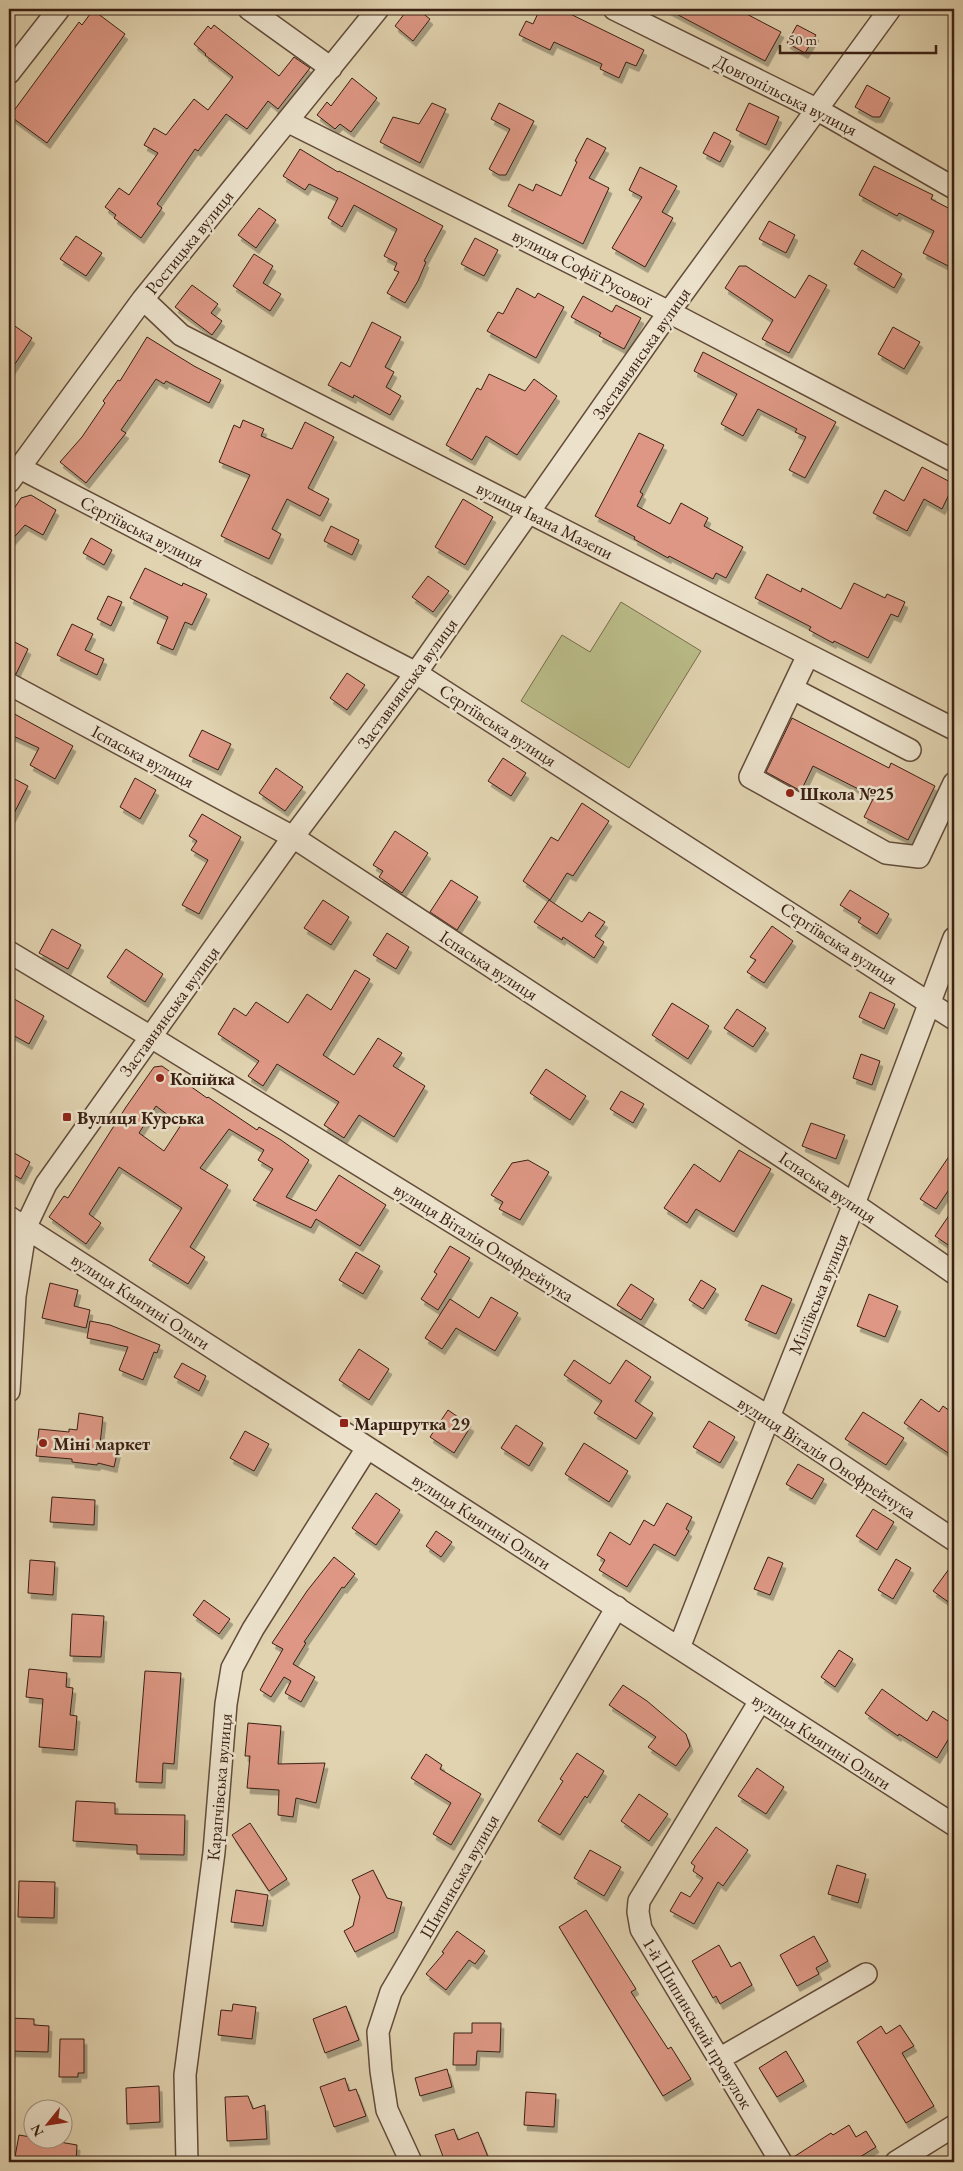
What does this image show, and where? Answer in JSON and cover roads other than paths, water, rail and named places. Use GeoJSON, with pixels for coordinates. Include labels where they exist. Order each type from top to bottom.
{"type":"FeatureCollection","features":[{"type":"Feature","properties":{"kind":"street"},"geometry":{"type":"LineString","coordinates":[[9,73],[59,9]]}},
{"type":"Feature","properties":{"kind":"street"},"geometry":{"type":"LineString","coordinates":[[249,9],[330,68]]}},
{"type":"Feature","properties":{"kind":"street","name":"Ростицька вулиця"},"geometry":{"type":"LineString","coordinates":[[14,475],[143,299],[378,9]]}},
{"type":"Feature","properties":{"kind":"street","name":"Довгопільська вулиця"},"geometry":{"type":"LineString","coordinates":[[614,9],[818,110],[954,188]]}},
{"type":"Feature","properties":{"kind":"street","name":"Заставнянська вулиця"},"geometry":{"type":"LineString","coordinates":[[9,1391],[17,1222],[293,837],[416,673],[669,312],[890,9]]}},
{"type":"Feature","properties":{"kind":"street","name":"вулиця Софії Русової"},"geometry":{"type":"LineString","coordinates":[[287,121],[669,312],[954,461]]}},
{"type":"Feature","properties":{"kind":"street","name":"вулиця Івана Мазепи"},"geometry":{"type":"LineString","coordinates":[[143,299],[181,335],[954,729]]}},
{"type":"Feature","properties":{"kind":"street","name":"Сергіївська вулиця"},"geometry":{"type":"LineString","coordinates":[[14,475],[416,673],[954,1018]]}},
{"type":"Feature","properties":{"kind":"street"},"geometry":{"type":"LineString","coordinates":[[808,656],[750,777],[886,853],[920,857],[954,783]]}},
{"type":"Feature","properties":{"kind":"street","name":"Іспаська вулиця"},"geometry":{"type":"LineString","coordinates":[[9,684],[293,837],[854,1204],[954,1273]]}},
{"type":"Feature","properties":{"kind":"street"},"geometry":{"type":"LineString","coordinates":[[793,689],[910,750]]}},
{"type":"Feature","properties":{"kind":"street","name":"Міліївська вулиця"},"geometry":{"type":"LineString","coordinates":[[679,1648],[768,1417],[854,1204],[954,938]]}},
{"type":"Feature","properties":{"kind":"street","name":"вулиця Віталія Онофрейчука"},"geometry":{"type":"LineString","coordinates":[[9,952],[151,1036],[768,1417],[954,1540]]}},
{"type":"Feature","properties":{"kind":"street","name":"вулиця Княгині Ольги"},"geometry":{"type":"LineString","coordinates":[[17,1222],[954,1826]]}},
{"type":"Feature","properties":{"kind":"street","name":"Карапчівська вулиця"},"geometry":{"type":"LineString","coordinates":[[186,2162],[184,2075],[214,1852],[226,1704],[232,1668],[253,1629],[367,1448]]}},
{"type":"Feature","properties":{"kind":"street","name":"Шипинська вулиця"},"geometry":{"type":"LineString","coordinates":[[410,2162],[387,2110],[381,2071],[378,2032],[391,1992],[617,1607]]}},
{"type":"Feature","properties":{"kind":"street","name":"1-й Шипинський провулок"},"geometry":{"type":"LineString","coordinates":[[760,1701],[639,1901],[638,1912],[641,1929],[781,2162]]}},
{"type":"Feature","properties":{"kind":"street"},"geometry":{"type":"LineString","coordinates":[[719,2059],[866,1974]]}},
{"type":"Feature","properties":{"kind":"street"},"geometry":{"type":"LineString","coordinates":[[896,2162],[954,2126]]}},
{"type":"Feature","properties":{"kind":"place","name":"Школа №25"},"geometry":{"type":"Point","coordinates":[790,793]}},
{"type":"Feature","properties":{"kind":"place","name":"Копійка"},"geometry":{"type":"Point","coordinates":[160,1078]}},
{"type":"Feature","properties":{"kind":"place","name":"Вулиця Курська"},"geometry":{"type":"Point","coordinates":[67,1117]}},
{"type":"Feature","properties":{"kind":"place","name":"Маршрутка 29"},"geometry":{"type":"Point","coordinates":[344,1423]}},
{"type":"Feature","properties":{"kind":"place","name":"Міні маркет"},"geometry":{"type":"Point","coordinates":[43,1443]}}]}
